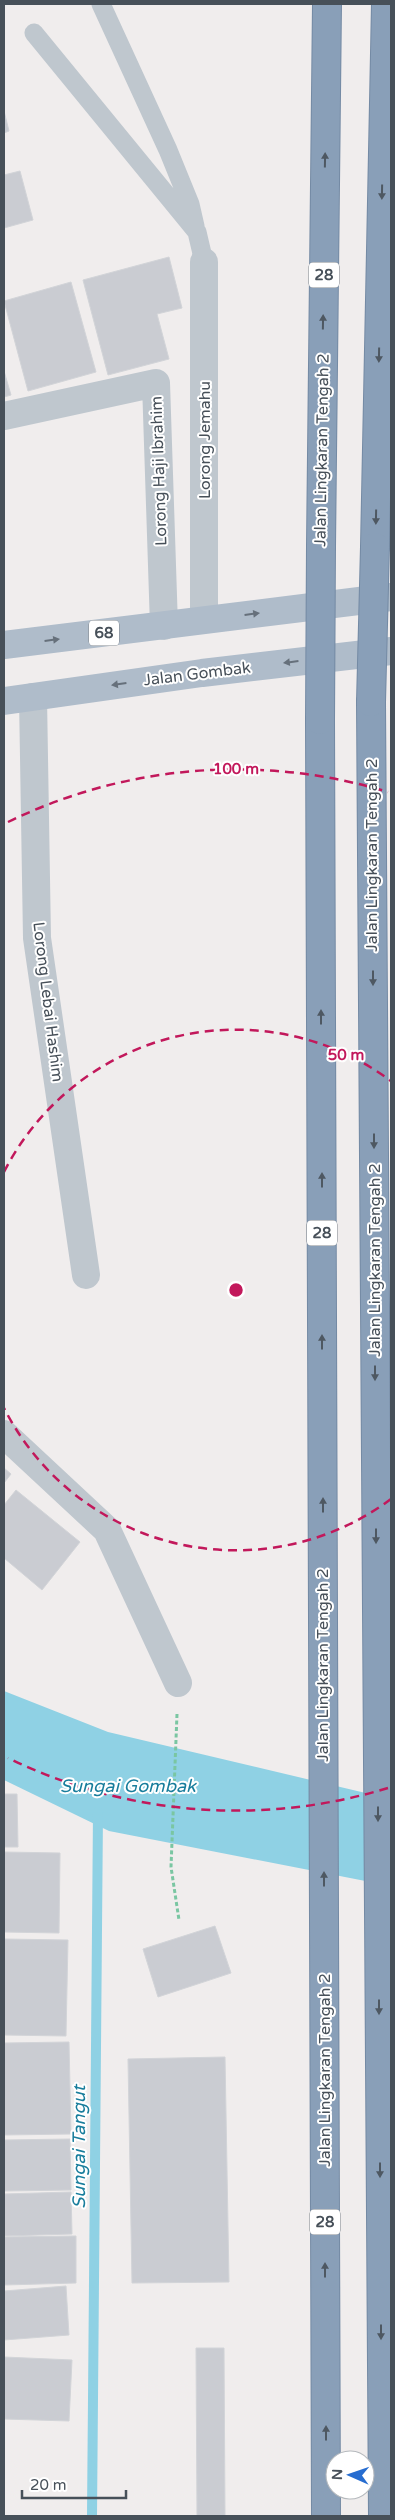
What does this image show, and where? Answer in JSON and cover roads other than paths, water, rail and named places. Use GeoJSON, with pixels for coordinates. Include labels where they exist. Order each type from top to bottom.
{"type":"FeatureCollection","features":[{"type":"Feature","properties":{"kind":"highway","name":"Jalan Lingkaran Tengah 2"},"geometry":{"type":"LineString","coordinates":[[326,2516],[320,720],[327,4]]}},
{"type":"Feature","properties":{"kind":"highway","name":"Jalan Lingkaran Tengah 2"},"geometry":{"type":"LineString","coordinates":[[383,2516],[371,702],[386,4]]}},
{"type":"Feature","properties":{"kind":"main road","name":"68"},"geometry":{"type":"LineString","coordinates":[[4,646],[164,626],[204,619],[391,597]]}},
{"type":"Feature","properties":{"kind":"main road","name":"Jalan Gombak"},"geometry":{"type":"LineString","coordinates":[[4,701],[202,673],[391,651]]}},
{"type":"Feature","properties":{"kind":"street","name":"Lorong Jemahu"},"geometry":{"type":"LineString","coordinates":[[204,262],[204,619]]}},
{"type":"Feature","properties":{"kind":"street","name":"Lorong Haji Ibrahim"},"geometry":{"type":"LineString","coordinates":[[4,416],[156,383],[164,626]]}},
{"type":"Feature","properties":{"kind":"street","name":"Lorong Lebai Hashim"},"geometry":{"type":"LineString","coordinates":[[33,697],[37,938],[86,1275]]}},
{"type":"Feature","properties":{"kind":"street"},"geometry":{"type":"LineString","coordinates":[[4,1434],[107,1530],[178,1683]]}},
{"type":"Feature","properties":{"kind":"lane"},"geometry":{"type":"LineString","coordinates":[[101,4],[168,150],[190,204],[204,262]]}},
{"type":"Feature","properties":{"kind":"lane"},"geometry":{"type":"LineString","coordinates":[[34,33],[197,232]]}},
{"type":"Feature","properties":{"kind":"water","name":"Sungai Gombak"},"geometry":{"type":"Polygon","coordinates":[[[4,1691],[108,1732],[391,1799],[391,1886],[109,1831],[4,1780],[4,1691]]]}},
{"type":"Feature","properties":{"kind":"waterway","name":"Sungai Tangut"},"geometry":{"type":"LineString","coordinates":[[92,2516],[98,1812]]}}]}
